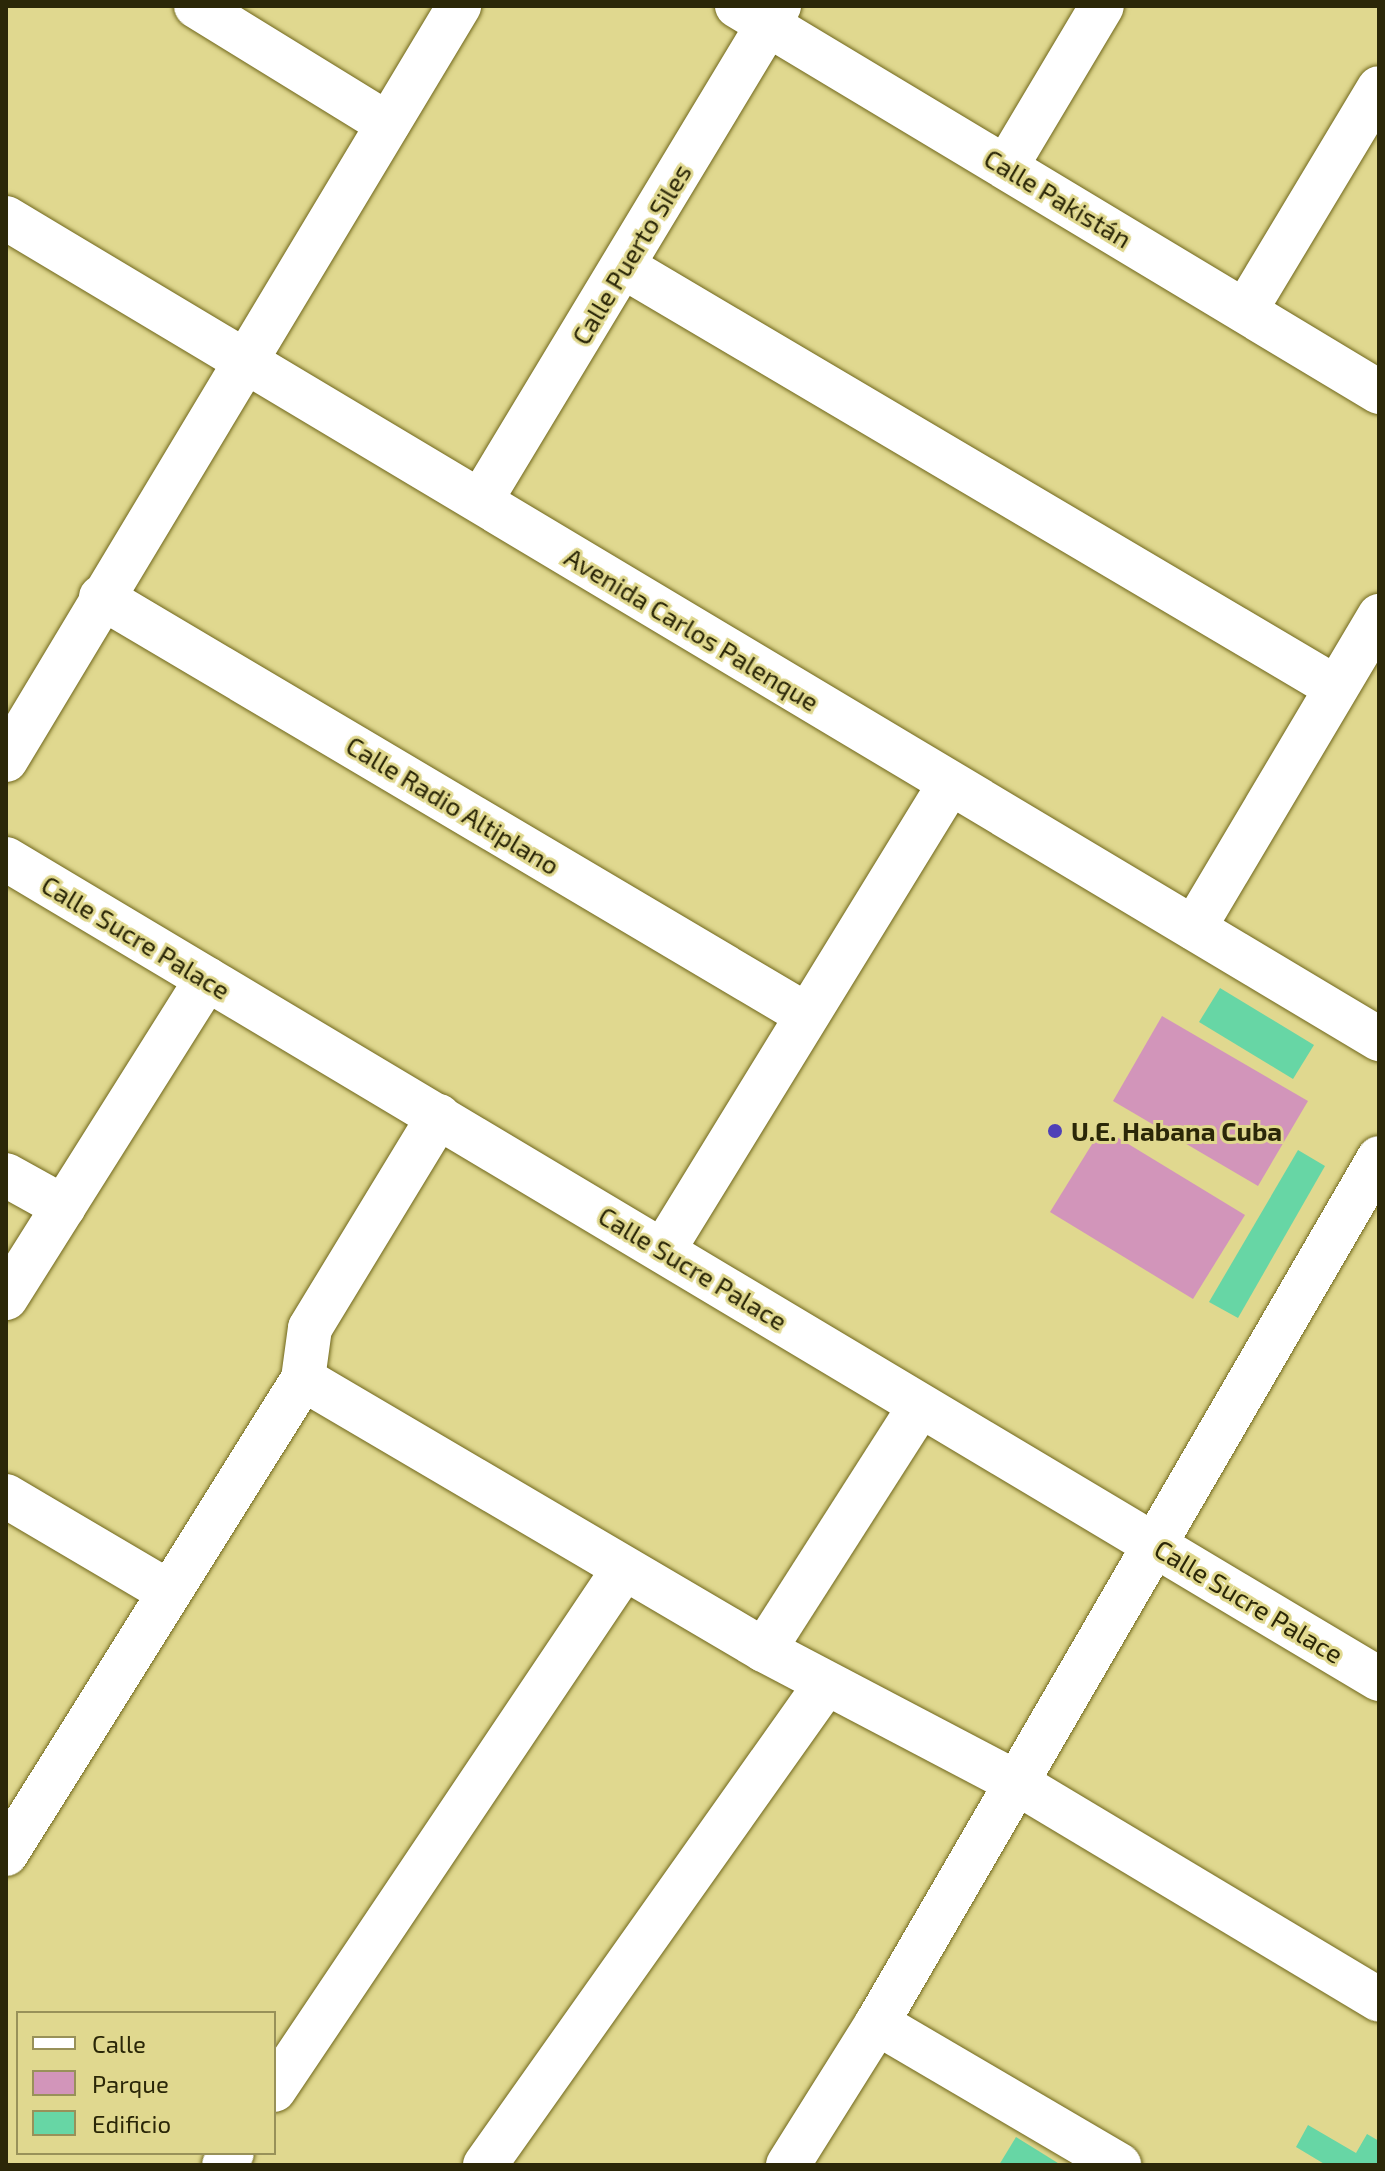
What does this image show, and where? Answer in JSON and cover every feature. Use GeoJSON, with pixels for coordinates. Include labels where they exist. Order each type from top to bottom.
{"type":"FeatureCollection","features":[{"type":"Feature","properties":{"kind":"street"},"geometry":{"type":"LineString","coordinates":[[196,6],[388,124]]}},
{"type":"Feature","properties":{"kind":"street"},"geometry":{"type":"LineString","coordinates":[[6,760],[245,357],[459,6]]}},
{"type":"Feature","properties":{"kind":"street"},"geometry":{"type":"LineString","coordinates":[[1006,167],[1102,6]]}},
{"type":"Feature","properties":{"kind":"street","name":"Calle Pakistán"},"geometry":{"type":"LineString","coordinates":[[761,12],[1006,167],[1379,392]]}},
{"type":"Feature","properties":{"kind":"street","name":"Calle Puerto Siles"},"geometry":{"type":"LineString","coordinates":[[481,500],[624,267],[761,12]]}},
{"type":"Feature","properties":{"kind":"street"},"geometry":{"type":"LineString","coordinates":[[1245,311],[1379,88]]}},
{"type":"Feature","properties":{"kind":"street","name":"Avenida Carlos Palenque"},"geometry":{"type":"LineString","coordinates":[[6,219],[245,357],[949,785],[1379,1039]]}},
{"type":"Feature","properties":{"kind":"street"},"geometry":{"type":"LineString","coordinates":[[624,267],[1335,687]]}},
{"type":"Feature","properties":{"kind":"street","name":"Calle Radio Altiplano"},"geometry":{"type":"LineString","coordinates":[[101,597],[805,1014]]}},
{"type":"Feature","properties":{"kind":"street"},"geometry":{"type":"LineString","coordinates":[[1194,928],[1379,616]]}},
{"type":"Feature","properties":{"kind":"street"},"geometry":{"type":"LineString","coordinates":[[664,1249],[805,1014],[949,785]]}},
{"type":"Feature","properties":{"kind":"street","name":"Calle Sucre Palace"},"geometry":{"type":"LineString","coordinates":[[6,859],[664,1249],[919,1408],[1155,1543],[1379,1679]]}},
{"type":"Feature","properties":{"kind":"street"},"geometry":{"type":"LineString","coordinates":[[6,1298],[207,979]]}},
{"type":"Feature","properties":{"kind":"street"},"geometry":{"type":"LineString","coordinates":[[6,1854],[303,1379],[310,1328],[439,1116]]}},
{"type":"Feature","properties":{"kind":"street"},"geometry":{"type":"LineString","coordinates":[[788,2165],[877,2023],[1379,1158]]}},
{"type":"Feature","properties":{"kind":"street"},"geometry":{"type":"LineString","coordinates":[[6,1175],[64,1207]]}},
{"type":"Feature","properties":{"kind":"street"},"geometry":{"type":"LineString","coordinates":[[303,1379],[623,1570],[825,1685],[1017,1783],[1379,2000]]}},
{"type":"Feature","properties":{"kind":"street"},"geometry":{"type":"LineString","coordinates":[[764,1650],[919,1408]]}},
{"type":"Feature","properties":{"kind":"street"},"geometry":{"type":"LineString","coordinates":[[6,1496],[169,1592]]}},
{"type":"Feature","properties":{"kind":"street"},"geometry":{"type":"LineString","coordinates":[[276,2087],[623,1570]]}},
{"type":"Feature","properties":{"kind":"street"},"geometry":{"type":"LineString","coordinates":[[485,2165],[825,1685]]}},
{"type":"Feature","properties":{"kind":"street"},"geometry":{"type":"LineString","coordinates":[[877,2023],[1113,2163]]}},
{"type":"Feature","properties":{"kind":"green space"},"geometry":{"type":"Polygon","coordinates":[[[1162,1016],[1308,1101],[1258,1186],[1113,1101],[1162,1016]]]}},
{"type":"Feature","properties":{"kind":"green space"},"geometry":{"type":"Polygon","coordinates":[[[1102,1128],[1245,1215],[1193,1299],[1050,1212],[1102,1128]]]}},
{"type":"Feature","properties":{"kind":"building"},"geometry":{"type":"Polygon","coordinates":[[[1220,988],[1314,1045],[1293,1079],[1199,1022],[1220,988]]]}},
{"type":"Feature","properties":{"kind":"building"},"geometry":{"type":"Polygon","coordinates":[[[1298,1150],[1325,1166],[1238,1318],[1209,1302],[1298,1150]]]}},
{"type":"Feature","properties":{"kind":"building"},"geometry":{"type":"Polygon","coordinates":[[[1308,2125],[1356,2153],[1367,2134],[1379,2141],[1379,2165],[1326,2165],[1296,2147],[1308,2125]]]}},
{"type":"Feature","properties":{"kind":"building"},"geometry":{"type":"Polygon","coordinates":[[[1016,2137],[1037,2150],[1061,2165],[999,2165],[1016,2137]]]}},
{"type":"Feature","properties":{"kind":"place","name":"U.E. Habana Cuba"},"geometry":{"type":"Point","coordinates":[1055,1131]}}]}
